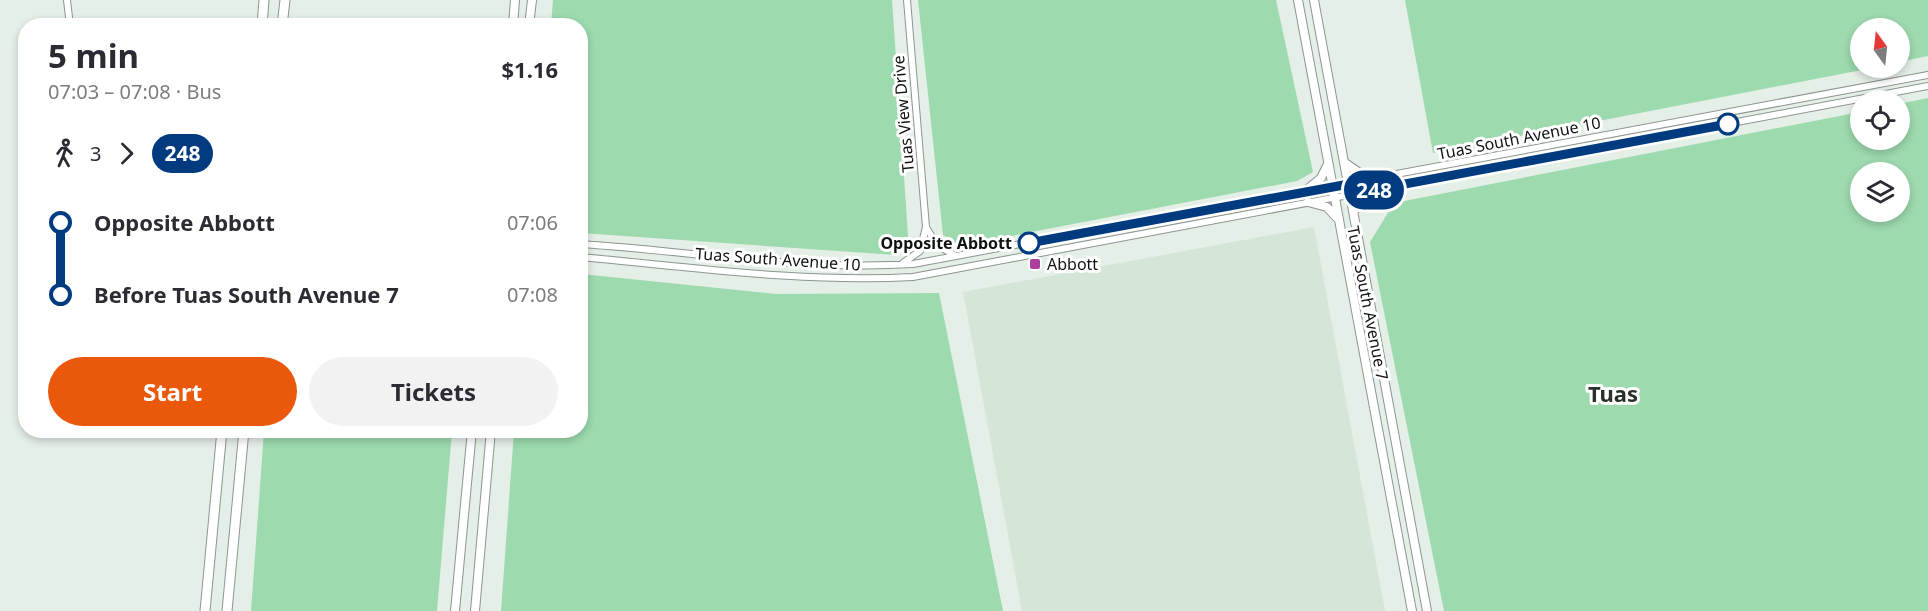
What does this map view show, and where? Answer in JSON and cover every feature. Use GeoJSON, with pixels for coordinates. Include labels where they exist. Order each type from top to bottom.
{"type":"FeatureCollection","features":[{"type":"Feature","properties":{"kind":"main road"},"geometry":{"type":"LineString","coordinates":[[263,18],[264,0]]}},
{"type":"Feature","properties":{"kind":"main road"},"geometry":{"type":"LineString","coordinates":[[283,18],[285,0]]}},
{"type":"Feature","properties":{"kind":"main road"},"geometry":{"type":"LineString","coordinates":[[514,18],[515,0]]}},
{"type":"Feature","properties":{"kind":"main road"},"geometry":{"type":"LineString","coordinates":[[531,18],[532,0]]}},
{"type":"Feature","properties":{"kind":"main road"},"geometry":{"type":"LineString","coordinates":[[205,611],[221,438]]}},
{"type":"Feature","properties":{"kind":"main road"},"geometry":{"type":"LineString","coordinates":[[227,611],[243,438]]}},
{"type":"Feature","properties":{"kind":"main road"},"geometry":{"type":"LineString","coordinates":[[455,611],[471,438]]}},
{"type":"Feature","properties":{"kind":"main road"},"geometry":{"type":"LineString","coordinates":[[475,611],[490,438]]}},
{"type":"Feature","properties":{"kind":"street"},"geometry":{"type":"LineString","coordinates":[[68,0],[69,18]]}},
{"type":"Feature","properties":{"kind":"street","name":"Tuas View Drive"},"geometry":{"type":"LineString","coordinates":[[900,265],[920,251],[926,227],[907,0]]}},
{"type":"Feature","properties":{"kind":"street","name":"Tuas South Avenue 7"},"geometry":{"type":"LineString","coordinates":[[1298,0],[1412,611]]}},
{"type":"Feature","properties":{"kind":"street","name":"Tuas South Avenue 7"},"geometry":{"type":"LineString","coordinates":[[1314,0],[1427,611]]}},
{"type":"Feature","properties":{"kind":"street","name":"Tuas South Avenue 10"},"geometry":{"type":"LineString","coordinates":[[588,245],[813,266],[900,265],[1333,187],[1928,75]]}},
{"type":"Feature","properties":{"kind":"street","name":"Tuas South Avenue 10"},"geometry":{"type":"LineString","coordinates":[[588,257],[801,278],[857,280],[914,277],[1928,86]]}},
{"type":"Feature","properties":{"kind":"street"},"geometry":{"type":"LineString","coordinates":[[1345,163],[1370,180]]}},
{"type":"Feature","properties":{"kind":"street"},"geometry":{"type":"LineString","coordinates":[[1304,192],[1321,178],[1329,165]]}},
{"type":"Feature","properties":{"kind":"street"},"geometry":{"type":"LineString","coordinates":[[1354,211],[1369,191]]}},
{"type":"Feature","properties":{"kind":"street"},"geometry":{"type":"LineString","coordinates":[[1308,202],[1333,211],[1340,227]]}},
{"type":"Feature","properties":{"kind":"street"},"geometry":{"type":"LineString","coordinates":[[926,227],[937,245],[956,256]]}},
{"type":"Feature","properties":{"kind":"shaded area"},"geometry":{"type":"Polygon","coordinates":[[[1314,227],[1385,611],[1022,611],[963,292],[1314,227]]]}},
{"type":"Feature","properties":{"kind":"green space"},"geometry":{"type":"Polygon","coordinates":[[[553,0],[892,0],[908,236],[896,255],[588,233],[588,18],[552,18],[553,0]]]}},
{"type":"Feature","properties":{"kind":"green space"},"geometry":{"type":"Polygon","coordinates":[[[918,0],[1276,0],[1313,172],[1297,181],[959,246],[943,235],[918,0]]]}},
{"type":"Feature","properties":{"kind":"green space"},"geometry":{"type":"Polygon","coordinates":[[[1405,0],[1928,0],[1928,56],[1910,60],[1910,18],[1850,18],[1850,72],[1433,153],[1405,0]]]}},
{"type":"Feature","properties":{"kind":"green space"},"geometry":{"type":"Polygon","coordinates":[[[1928,98],[1928,611],[1444,611],[1370,242],[1394,203],[1850,114],[1850,150],[1910,150],[1910,102],[1928,98]]]}},
{"type":"Feature","properties":{"kind":"green space"},"geometry":{"type":"Polygon","coordinates":[[[588,275],[776,294],[939,293],[1003,611],[501,611],[513,438],[588,438],[588,275]]]}},
{"type":"Feature","properties":{"kind":"green space"},"geometry":{"type":"Polygon","coordinates":[[[263,438],[451,438],[437,611],[251,611],[263,438]]]}},
{"type":"Feature","properties":{"kind":"bus line","name":"248"},"geometry":{"type":"LineString","coordinates":[[1029,243],[1349,184],[1351,194],[1728,124]]}},
{"type":"Feature","properties":{"kind":"place","name":"Opposite Abbott"},"geometry":{"type":"Point","coordinates":[1029,243]}},
{"type":"Feature","properties":{"kind":"place","name":"Abbott"},"geometry":{"type":"Point","coordinates":[1035,264]}},
{"type":"Feature","properties":{"kind":"district","name":"Tuas"},"geometry":{"type":"Point","coordinates":[1613,394]}}]}
